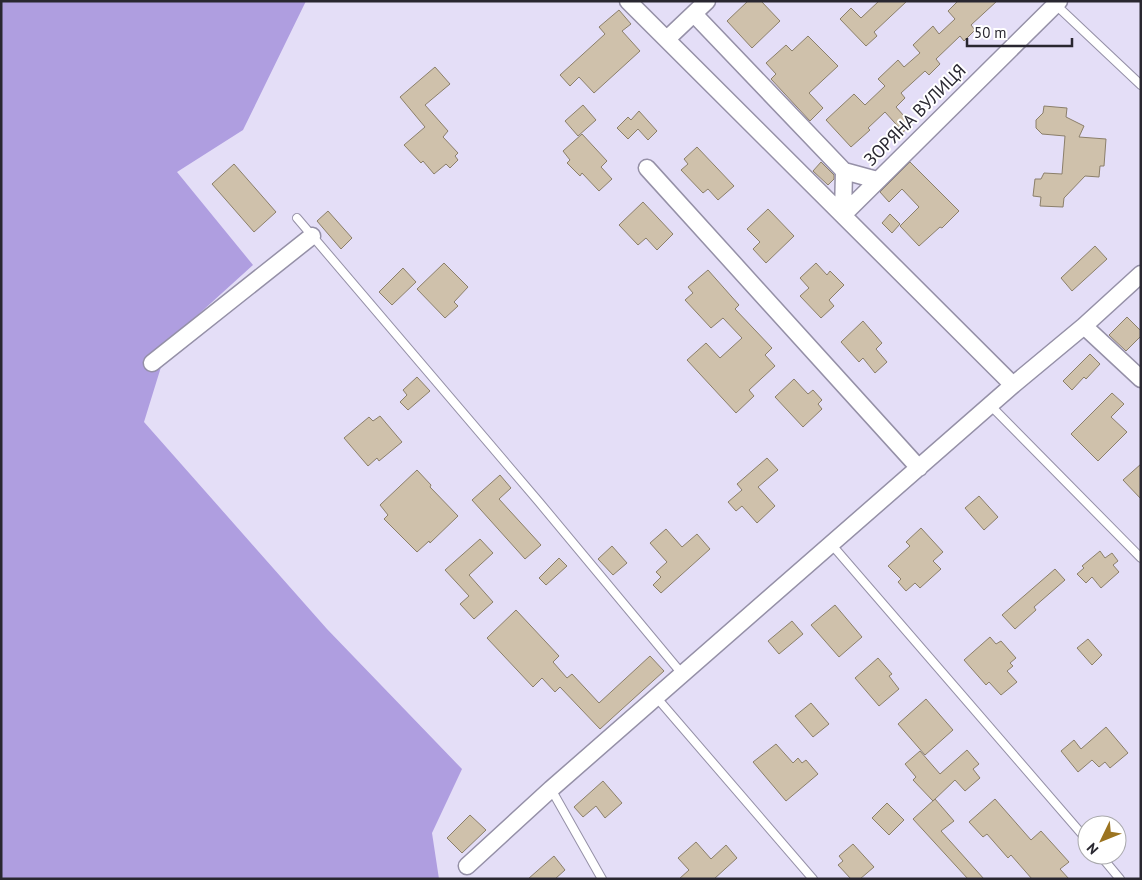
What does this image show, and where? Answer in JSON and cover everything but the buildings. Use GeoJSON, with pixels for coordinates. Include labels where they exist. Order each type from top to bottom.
{"type":"FeatureCollection","features":[{"type":"Feature","properties":{"kind":"street"},"geometry":{"type":"LineString","coordinates":[[628,1],[1013,385]]}},
{"type":"Feature","properties":{"kind":"street"},"geometry":{"type":"LineString","coordinates":[[666,39],[707,1]]}},
{"type":"Feature","properties":{"kind":"street","name":"ЗОРЯНА ВУЛИЦЯ"},"geometry":{"type":"LineString","coordinates":[[843,215],[1057,3]]}},
{"type":"Feature","properties":{"kind":"street","name":"ЗОРЯНА ВУЛИЦЯ"},"geometry":{"type":"LineString","coordinates":[[694,14],[844,171]]}},
{"type":"Feature","properties":{"kind":"street"},"geometry":{"type":"LineString","coordinates":[[647,168],[920,468]]}},
{"type":"Feature","properties":{"kind":"street"},"geometry":{"type":"LineString","coordinates":[[843,215],[844,171],[877,180]]}},
{"type":"Feature","properties":{"kind":"street"},"geometry":{"type":"LineString","coordinates":[[152,363],[312,236]]}},
{"type":"Feature","properties":{"kind":"street"},"geometry":{"type":"LineString","coordinates":[[467,866],[551,789],[1013,385],[1084,326],[1141,274]]}},
{"type":"Feature","properties":{"kind":"street"},"geometry":{"type":"LineString","coordinates":[[1084,326],[1141,379]]}},
{"type":"Feature","properties":{"kind":"lane"},"geometry":{"type":"LineString","coordinates":[[1057,3],[1141,85]]}},
{"type":"Feature","properties":{"kind":"lane"},"geometry":{"type":"LineString","coordinates":[[297,218],[539,502],[683,675]]}},
{"type":"Feature","properties":{"kind":"lane"},"geometry":{"type":"LineString","coordinates":[[990,405],[1141,558]]}},
{"type":"Feature","properties":{"kind":"lane"},"geometry":{"type":"LineString","coordinates":[[832,545],[1077,828]]}},
{"type":"Feature","properties":{"kind":"lane"},"geometry":{"type":"LineString","coordinates":[[657,698],[813,879]]}},
{"type":"Feature","properties":{"kind":"lane"},"geometry":{"type":"LineString","coordinates":[[551,789],[602,879]]}},
{"type":"Feature","properties":{"kind":"lane"},"geometry":{"type":"LineString","coordinates":[[1108,865],[1120,879]]}},
{"type":"Feature","properties":{"kind":"shaded area"},"geometry":{"type":"Polygon","coordinates":[[[1,1],[306,1],[243,130],[177,172],[253,265],[169,341],[144,422],[327,629],[462,769],[432,833],[439,879],[1,879],[1,1]]]}}]}
